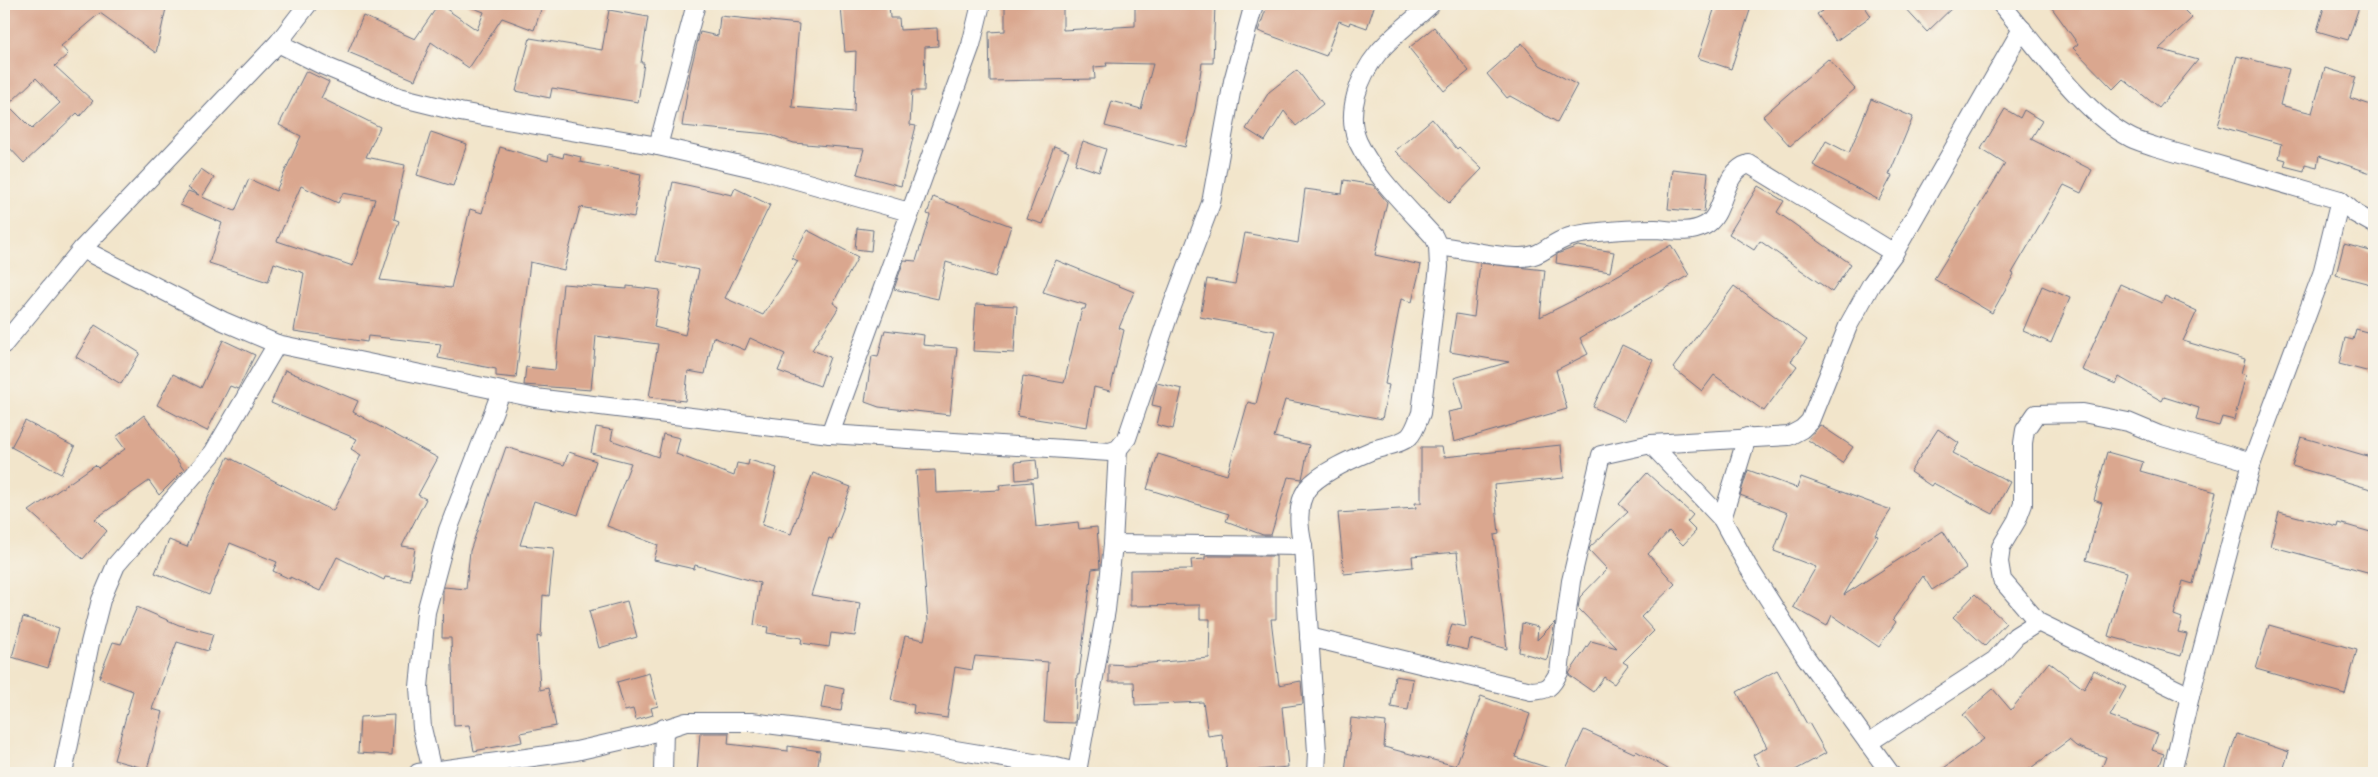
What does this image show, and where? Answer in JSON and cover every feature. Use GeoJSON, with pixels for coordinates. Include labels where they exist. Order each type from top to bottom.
{"type":"FeatureCollection","features":[{"type":"Feature","properties":{"kind":"street"},"geometry":{"type":"LineString","coordinates":[[4,344],[82,249],[278,42],[308,4]]}},
{"type":"Feature","properties":{"kind":"street"},"geometry":{"type":"LineString","coordinates":[[658,146],[696,4]]}},
{"type":"Feature","properties":{"kind":"street"},"geometry":{"type":"LineString","coordinates":[[830,434],[970,45],[981,4]]}},
{"type":"Feature","properties":{"kind":"street"},"geometry":{"type":"LineString","coordinates":[[501,392],[448,530],[426,612],[419,687],[425,772],[576,751],[686,722],[751,722],[907,742],[1037,768],[1079,773],[1106,610],[1113,544],[1118,449],[1127,438],[1168,317],[1210,203],[1233,81],[1254,4]]}},
{"type":"Feature","properties":{"kind":"street"},"geometry":{"type":"LineString","coordinates":[[1316,773],[1318,766],[1309,637],[1302,546],[1298,525],[1306,490],[1328,472],[1372,450],[1397,443],[1409,436],[1415,429],[1421,413],[1439,267],[1438,246],[1434,237],[1377,170],[1358,141],[1353,117],[1358,88],[1366,70],[1379,52],[1431,4]]}},
{"type":"Feature","properties":{"kind":"street"},"geometry":{"type":"LineString","coordinates":[[2001,4],[2079,95],[2104,119],[2130,138],[2156,148],[2340,200],[2356,214],[2374,224]]}},
{"type":"Feature","properties":{"kind":"street"},"geometry":{"type":"LineString","coordinates":[[1309,637],[1531,691],[1545,690],[1552,685],[1559,672],[1571,581],[1601,455],[1651,444],[1789,436],[1810,421],[1848,326],[1872,283],[1894,253],[2022,29]]}},
{"type":"Feature","properties":{"kind":"street"},"geometry":{"type":"LineString","coordinates":[[278,42],[322,65],[399,98],[460,112],[658,146],[762,170],[909,212]]}},
{"type":"Feature","properties":{"kind":"street"},"geometry":{"type":"LineString","coordinates":[[1438,246],[1517,257],[1537,256],[1553,244],[1569,237],[1599,232],[1691,231],[1706,225],[1715,217],[1722,196],[1732,178],[1742,166],[1749,164],[1894,253]]}},
{"type":"Feature","properties":{"kind":"street"},"geometry":{"type":"LineString","coordinates":[[2172,773],[2190,696],[2252,462],[2322,274],[2340,200]]}},
{"type":"Feature","properties":{"kind":"street"},"geometry":{"type":"LineString","coordinates":[[82,249],[223,321],[277,344],[501,392],[535,398],[830,434],[1101,452],[1118,449]]}},
{"type":"Feature","properties":{"kind":"street"},"geometry":{"type":"LineString","coordinates":[[63,773],[90,643],[101,600],[116,565],[213,453],[277,344]]}},
{"type":"Feature","properties":{"kind":"street"},"geometry":{"type":"LineString","coordinates":[[2190,696],[2038,622],[2002,580],[1999,562],[2001,547],[2017,520],[2023,504],[2023,443],[2025,430],[2036,414],[2083,413],[2128,422],[2159,435],[2252,462]]}},
{"type":"Feature","properties":{"kind":"street"},"geometry":{"type":"LineString","coordinates":[[1722,519],[1748,437]]}},
{"type":"Feature","properties":{"kind":"street"},"geometry":{"type":"LineString","coordinates":[[1651,444],[1722,519],[1747,565],[1805,656],[1890,773]]}},
{"type":"Feature","properties":{"kind":"street"},"geometry":{"type":"LineString","coordinates":[[1113,544],[1302,546]]}},
{"type":"Feature","properties":{"kind":"street"},"geometry":{"type":"LineString","coordinates":[[1868,743],[1994,660],[2016,636],[2038,622]]}},
{"type":"Feature","properties":{"kind":"street"},"geometry":{"type":"LineString","coordinates":[[662,773],[664,728]]}},
{"type":"Feature","properties":{"kind":"building"},"geometry":{"type":"Polygon","coordinates":[[[4,4],[167,4],[156,53],[100,13],[61,46],[68,54],[55,66],[93,101],[80,116],[77,113],[24,163],[4,142],[4,4]],[[36,78],[8,105],[32,129],[60,103],[36,78]]]}},
{"type":"Feature","properties":{"kind":"building"},"geometry":{"type":"Polygon","coordinates":[[[439,4],[477,30],[484,12],[468,6],[468,4],[543,4],[534,30],[502,18],[469,68],[431,42],[415,80],[348,52],[363,16],[415,39],[439,4]]]}},
{"type":"Feature","properties":{"kind":"building"},"geometry":{"type":"Polygon","coordinates":[[[889,4],[890,18],[899,18],[900,30],[937,28],[938,46],[925,47],[924,91],[912,91],[910,125],[916,126],[901,186],[857,174],[864,149],[794,143],[768,134],[682,126],[690,72],[700,32],[718,36],[720,16],[799,24],[792,107],[854,112],[856,51],[845,52],[841,7],[889,4]]]}},
{"type":"Feature","properties":{"kind":"building"},"geometry":{"type":"Polygon","coordinates":[[[1005,4],[1063,4],[1063,30],[1135,26],[1135,4],[1215,4],[1213,63],[1202,63],[1195,109],[1185,147],[1105,126],[1112,101],[1141,109],[1153,64],[1106,63],[1107,66],[1094,67],[1095,79],[990,81],[989,32],[1005,31],[1005,4]]]}},
{"type":"Feature","properties":{"kind":"building"},"geometry":{"type":"Polygon","coordinates":[[[1268,4],[1375,4],[1367,28],[1350,22],[1349,25],[1339,21],[1326,56],[1258,31],[1268,4]]]}},
{"type":"Feature","properties":{"kind":"building"},"geometry":{"type":"Polygon","coordinates":[[[1716,4],[1752,4],[1731,69],[1698,58],[1716,4]]]}},
{"type":"Feature","properties":{"kind":"building"},"geometry":{"type":"Polygon","coordinates":[[[1817,4],[1863,4],[1871,16],[1836,41],[1817,14],[1822,11],[1817,4]]]}},
{"type":"Feature","properties":{"kind":"building"},"geometry":{"type":"Polygon","coordinates":[[[1901,4],[1956,4],[1927,32],[1901,4]]]}},
{"type":"Feature","properties":{"kind":"building"},"geometry":{"type":"Polygon","coordinates":[[[2049,4],[2178,4],[2192,18],[2159,49],[2198,60],[2159,108],[2123,79],[2113,89],[2073,48],[2078,44],[2049,4]]]}},
{"type":"Feature","properties":{"kind":"building"},"geometry":{"type":"Polygon","coordinates":[[[2325,4],[2360,4],[2348,40],[2317,31],[2325,4]]]}},
{"type":"Feature","properties":{"kind":"building"},"geometry":{"type":"Polygon","coordinates":[[[609,10],[648,17],[641,63],[644,63],[638,102],[552,88],[550,98],[516,91],[530,38],[602,50],[609,10]]]}},
{"type":"Feature","properties":{"kind":"building"},"geometry":{"type":"Polygon","coordinates":[[[1434,27],[1469,71],[1444,91],[1409,48],[1434,27]]]}},
{"type":"Feature","properties":{"kind":"building"},"geometry":{"type":"Polygon","coordinates":[[[1522,43],[1540,65],[1577,85],[1557,122],[1510,96],[1507,98],[1487,74],[1522,43]]]}},
{"type":"Feature","properties":{"kind":"building"},"geometry":{"type":"Polygon","coordinates":[[[2237,56],[2289,69],[2280,105],[2312,113],[2325,68],[2356,77],[2350,98],[2374,106],[2374,174],[2319,156],[2317,167],[2305,164],[2304,171],[2284,166],[2286,160],[2279,158],[2282,144],[2218,126],[2237,56]]]}},
{"type":"Feature","properties":{"kind":"building"},"geometry":{"type":"Polygon","coordinates":[[[1828,59],[1855,89],[1790,146],[1763,116],[1828,59]]]}},
{"type":"Feature","properties":{"kind":"building"},"geometry":{"type":"Polygon","coordinates":[[[1297,70],[1323,104],[1296,126],[1284,111],[1265,141],[1246,129],[1269,92],[1297,70]]]}},
{"type":"Feature","properties":{"kind":"building"},"geometry":{"type":"Polygon","coordinates":[[[306,71],[329,82],[321,98],[380,127],[366,157],[405,165],[394,219],[399,221],[380,280],[451,288],[470,209],[482,213],[500,147],[548,161],[549,154],[563,158],[564,153],[581,157],[580,162],[641,174],[634,217],[580,207],[564,270],[530,262],[516,378],[496,376],[496,369],[438,358],[441,344],[368,336],[367,342],[294,331],[304,273],[274,263],[268,282],[209,263],[222,223],[180,205],[188,191],[199,195],[188,188],[201,169],[214,178],[202,197],[235,211],[249,179],[276,191],[301,136],[279,125],[306,71]],[[301,186],[277,241],[353,266],[375,199],[343,193],[338,203],[301,186]]]}},
{"type":"Feature","properties":{"kind":"building"},"geometry":{"type":"Polygon","coordinates":[[[1871,99],[1913,117],[1889,175],[1892,176],[1879,200],[1813,165],[1826,141],[1849,153],[1871,99]]]}},
{"type":"Feature","properties":{"kind":"building"},"geometry":{"type":"Polygon","coordinates":[[[2005,109],[2020,118],[2024,110],[2042,121],[2031,139],[2092,170],[2081,193],[2064,185],[2012,273],[2014,274],[1992,313],[1934,279],[2005,164],[1981,149],[2005,109]]]}},
{"type":"Feature","properties":{"kind":"building"},"geometry":{"type":"Polygon","coordinates":[[[1432,119],[1457,149],[1459,147],[1482,169],[1449,203],[1395,151],[1432,119]]]}},
{"type":"Feature","properties":{"kind":"building"},"geometry":{"type":"Polygon","coordinates":[[[431,132],[467,144],[453,186],[417,175],[431,132]]]}},
{"type":"Feature","properties":{"kind":"building"},"geometry":{"type":"Polygon","coordinates":[[[1083,141],[1106,149],[1099,172],[1075,164],[1083,141]]]}},
{"type":"Feature","properties":{"kind":"building"},"geometry":{"type":"Polygon","coordinates":[[[1054,146],[1069,152],[1043,224],[1027,219],[1054,146]]]}},
{"type":"Feature","properties":{"kind":"building"},"geometry":{"type":"Polygon","coordinates":[[[1672,169],[1708,173],[1704,212],[1668,209],[1672,169]]]}},
{"type":"Feature","properties":{"kind":"building"},"geometry":{"type":"Polygon","coordinates":[[[1344,180],[1373,185],[1387,202],[1375,255],[1421,265],[1412,302],[1401,299],[1385,384],[1389,385],[1382,419],[1285,400],[1274,437],[1309,445],[1302,479],[1288,477],[1271,535],[1263,535],[1226,521],[1229,514],[1147,489],[1158,454],[1227,475],[1248,402],[1256,404],[1275,331],[1200,317],[1207,279],[1235,284],[1245,233],[1298,243],[1305,189],[1342,194],[1344,180]]]}},
{"type":"Feature","properties":{"kind":"building"},"geometry":{"type":"Polygon","coordinates":[[[673,182],[732,195],[735,188],[770,205],[725,298],[763,315],[798,261],[792,258],[807,230],[858,257],[833,303],[839,307],[812,350],[830,357],[820,386],[778,371],[785,354],[750,338],[745,350],[713,337],[705,374],[688,371],[685,401],[649,397],[658,344],[596,336],[591,390],[524,385],[526,367],[555,370],[563,284],[627,289],[627,286],[660,290],[654,327],[685,335],[699,270],[656,261],[673,182]]]}},
{"type":"Feature","properties":{"kind":"building"},"geometry":{"type":"Polygon","coordinates":[[[1758,186],[1784,201],[1777,212],[1851,264],[1832,292],[1760,241],[1754,250],[1729,234],[1758,186]]]}},
{"type":"Feature","properties":{"kind":"building"},"geometry":{"type":"Polygon","coordinates":[[[933,197],[1011,226],[995,277],[946,262],[938,299],[894,289],[904,260],[916,261],[930,215],[927,214],[933,197]]]}},
{"type":"Feature","properties":{"kind":"building"},"geometry":{"type":"Polygon","coordinates":[[[857,228],[873,230],[871,251],[855,249],[857,228]]]}},
{"type":"Feature","properties":{"kind":"building"},"geometry":{"type":"Polygon","coordinates":[[[2344,244],[2374,252],[2374,285],[2336,275],[2344,244]]]}},
{"type":"Feature","properties":{"kind":"building"},"geometry":{"type":"Polygon","coordinates":[[[1671,245],[1689,275],[1580,338],[1588,354],[1556,370],[1567,409],[1454,442],[1448,412],[1463,409],[1454,378],[1509,362],[1450,352],[1456,314],[1474,317],[1480,263],[1545,270],[1540,317],[1671,245]]]}},
{"type":"Feature","properties":{"kind":"building"},"geometry":{"type":"Polygon","coordinates":[[[1578,246],[1614,252],[1610,272],[1556,263],[1557,254],[1578,246]]]}},
{"type":"Feature","properties":{"kind":"building"},"geometry":{"type":"Polygon","coordinates":[[[1056,260],[1134,292],[1119,328],[1124,330],[1110,391],[1094,387],[1087,427],[1017,416],[1023,376],[1064,383],[1082,309],[1085,309],[1086,305],[1043,292],[1056,260]]]}},
{"type":"Feature","properties":{"kind":"building"},"geometry":{"type":"Polygon","coordinates":[[[2120,284],[2162,303],[2165,296],[2197,311],[2183,341],[2245,359],[2241,373],[2246,375],[2234,420],[2222,417],[2219,426],[2196,420],[2199,408],[2164,397],[2162,401],[2119,377],[2116,384],[2082,370],[2120,284]]]}},
{"type":"Feature","properties":{"kind":"building"},"geometry":{"type":"Polygon","coordinates":[[[1734,286],[1807,340],[1791,361],[1797,366],[1764,411],[1714,375],[1702,391],[1673,368],[1734,286]]]}},
{"type":"Feature","properties":{"kind":"building"},"geometry":{"type":"Polygon","coordinates":[[[2042,286],[2070,298],[2051,343],[2023,331],[2042,286]]]}},
{"type":"Feature","properties":{"kind":"building"},"geometry":{"type":"Polygon","coordinates":[[[976,304],[1017,306],[1014,353],[973,351],[976,304]]]}},
{"type":"Feature","properties":{"kind":"building"},"geometry":{"type":"Polygon","coordinates":[[[95,325],[140,353],[121,384],[76,357],[95,325]]]}},
{"type":"Feature","properties":{"kind":"building"},"geometry":{"type":"Polygon","coordinates":[[[2356,329],[2374,334],[2374,373],[2339,364],[2345,338],[2353,340],[2356,329]]]}},
{"type":"Feature","properties":{"kind":"building"},"geometry":{"type":"Polygon","coordinates":[[[885,330],[924,335],[923,345],[957,348],[950,415],[879,407],[865,402],[872,356],[878,357],[885,330]]]}},
{"type":"Feature","properties":{"kind":"building"},"geometry":{"type":"Polygon","coordinates":[[[223,340],[255,355],[238,389],[230,386],[207,431],[157,405],[173,374],[201,388],[223,340]]]}},
{"type":"Feature","properties":{"kind":"building"},"geometry":{"type":"Polygon","coordinates":[[[1622,345],[1653,360],[1624,421],[1593,407],[1622,345]]]}},
{"type":"Feature","properties":{"kind":"building"},"geometry":{"type":"Polygon","coordinates":[[[285,370],[358,401],[353,412],[438,458],[418,495],[426,499],[402,546],[415,548],[410,581],[385,577],[384,580],[337,557],[320,591],[273,571],[277,562],[230,543],[209,595],[155,573],[169,540],[187,547],[202,510],[228,457],[333,511],[361,455],[351,449],[357,439],[271,403],[285,370]]]}},
{"type":"Feature","properties":{"kind":"building"},"geometry":{"type":"Polygon","coordinates":[[[1157,383],[1182,389],[1173,429],[1157,425],[1161,407],[1152,405],[1157,383]]]}},
{"type":"Feature","properties":{"kind":"building"},"geometry":{"type":"Polygon","coordinates":[[[144,415],[184,470],[159,495],[149,481],[95,519],[107,531],[83,559],[29,511],[95,465],[98,468],[125,449],[116,437],[144,415]]]}},
{"type":"Feature","properties":{"kind":"building"},"geometry":{"type":"Polygon","coordinates":[[[25,421],[75,447],[61,474],[11,447],[25,421]]]}},
{"type":"Feature","properties":{"kind":"building"},"geometry":{"type":"Polygon","coordinates":[[[1820,425],[1853,447],[1842,463],[1808,440],[1820,425]]]}},
{"type":"Feature","properties":{"kind":"building"},"geometry":{"type":"Polygon","coordinates":[[[596,427],[613,430],[611,440],[658,457],[663,434],[680,438],[676,454],[734,476],[737,463],[748,465],[749,460],[777,468],[762,525],[791,534],[813,473],[851,487],[832,539],[829,538],[811,595],[860,603],[855,636],[831,633],[829,647],[801,643],[802,638],[767,633],[768,627],[754,625],[760,583],[695,565],[694,569],[654,560],[658,545],[607,526],[631,463],[591,453],[596,427]]]}},
{"type":"Feature","properties":{"kind":"building"},"geometry":{"type":"Polygon","coordinates":[[[1938,429],[1959,443],[1953,453],[2010,482],[1993,514],[1933,483],[1931,486],[1910,472],[1938,429]]]}},
{"type":"Feature","properties":{"kind":"building"},"geometry":{"type":"Polygon","coordinates":[[[2301,437],[2374,458],[2374,490],[2292,466],[2301,437]]]}},
{"type":"Feature","properties":{"kind":"building"},"geometry":{"type":"Polygon","coordinates":[[[1561,445],[1564,478],[1494,485],[1499,534],[1494,535],[1507,649],[1470,639],[1468,650],[1446,645],[1452,624],[1466,627],[1457,552],[1412,556],[1413,567],[1344,574],[1338,513],[1416,508],[1415,503],[1421,503],[1421,447],[1442,447],[1444,457],[1561,445]]]}},
{"type":"Feature","properties":{"kind":"building"},"geometry":{"type":"Polygon","coordinates":[[[506,447],[564,465],[569,452],[596,461],[578,515],[534,501],[520,545],[554,548],[549,596],[543,595],[541,637],[537,636],[540,690],[548,688],[556,726],[520,733],[522,742],[474,751],[469,725],[454,726],[451,638],[442,638],[443,591],[444,587],[466,589],[470,551],[506,447]]]}},
{"type":"Feature","properties":{"kind":"building"},"geometry":{"type":"Polygon","coordinates":[[[2107,452],[2143,462],[2140,471],[2216,492],[2193,584],[2183,581],[2174,615],[2182,618],[2178,632],[2187,634],[2181,656],[2108,636],[2127,572],[2086,560],[2102,503],[2094,500],[2107,452]]]}},
{"type":"Feature","properties":{"kind":"building"},"geometry":{"type":"Polygon","coordinates":[[[1036,460],[1038,478],[1016,480],[1015,462],[1036,460]]]}},
{"type":"Feature","properties":{"kind":"building"},"geometry":{"type":"Polygon","coordinates":[[[935,470],[936,493],[1000,490],[999,485],[1032,482],[1036,527],[1078,522],[1079,529],[1097,527],[1100,568],[1092,569],[1079,675],[1077,675],[1075,723],[1044,722],[1048,662],[975,656],[972,670],[955,667],[947,718],[913,713],[914,705],[891,700],[905,636],[924,640],[928,621],[916,471],[935,470]]]}},
{"type":"Feature","properties":{"kind":"building"},"geometry":{"type":"Polygon","coordinates":[[[1748,470],[1797,488],[1801,477],[1891,510],[1875,535],[1878,536],[1844,595],[1943,531],[1966,568],[1932,590],[1923,576],[1893,619],[1896,622],[1879,647],[1832,615],[1827,626],[1793,607],[1816,567],[1774,551],[1788,513],[1740,495],[1748,470]]]}},
{"type":"Feature","properties":{"kind":"building"},"geometry":{"type":"Polygon","coordinates":[[[1647,473],[1693,515],[1687,522],[1696,531],[1683,545],[1669,531],[1648,554],[1675,584],[1641,617],[1654,631],[1623,662],[1628,665],[1614,684],[1604,677],[1593,692],[1569,675],[1570,672],[1591,641],[1617,648],[1578,608],[1580,597],[1607,569],[1589,550],[1628,512],[1619,504],[1647,473]]]}},
{"type":"Feature","properties":{"kind":"building"},"geometry":{"type":"Polygon","coordinates":[[[2279,512],[2338,527],[2339,523],[2374,533],[2374,561],[2371,573],[2270,546],[2279,512]]]}},
{"type":"Feature","properties":{"kind":"building"},"geometry":{"type":"Polygon","coordinates":[[[1205,556],[1276,556],[1276,619],[1271,619],[1279,685],[1301,681],[1303,704],[1282,707],[1288,767],[1227,773],[1222,734],[1208,736],[1203,702],[1135,705],[1134,682],[1109,682],[1109,664],[1127,665],[1209,658],[1210,619],[1200,619],[1200,605],[1130,606],[1130,570],[1192,569],[1191,560],[1205,559],[1205,556]]]}},
{"type":"Feature","properties":{"kind":"building"},"geometry":{"type":"Polygon","coordinates":[[[1975,594],[2006,623],[1985,646],[1953,617],[1975,594]]]}},
{"type":"Feature","properties":{"kind":"building"},"geometry":{"type":"Polygon","coordinates":[[[627,601],[637,637],[599,648],[589,611],[627,601]]]}},
{"type":"Feature","properties":{"kind":"building"},"geometry":{"type":"Polygon","coordinates":[[[137,607],[179,625],[213,634],[208,651],[177,642],[152,709],[163,712],[147,769],[114,760],[133,691],[99,678],[113,642],[121,644],[137,607]]]}},
{"type":"Feature","properties":{"kind":"building"},"geometry":{"type":"Polygon","coordinates":[[[23,617],[59,628],[48,668],[12,657],[23,617]]]}},
{"type":"Feature","properties":{"kind":"building"},"geometry":{"type":"Polygon","coordinates":[[[1555,622],[1547,660],[1519,652],[1522,623],[1538,627],[1537,640],[1555,622]]]}},
{"type":"Feature","properties":{"kind":"building"},"geometry":{"type":"Polygon","coordinates":[[[2269,625],[2357,650],[2345,694],[2256,669],[2269,625]]]}},
{"type":"Feature","properties":{"kind":"building"},"geometry":{"type":"Polygon","coordinates":[[[2049,662],[2084,689],[2094,670],[2126,687],[2110,716],[2158,734],[2152,750],[2164,754],[2157,773],[2100,773],[2106,757],[2076,746],[2069,740],[2024,773],[1937,773],[1984,739],[1963,715],[1993,689],[2011,710],[2049,662]]]}},
{"type":"Feature","properties":{"kind":"building"},"geometry":{"type":"Polygon","coordinates":[[[1777,670],[1807,724],[1809,723],[1826,753],[1790,773],[1763,773],[1753,755],[1767,747],[1737,692],[1777,670]]]}},
{"type":"Feature","properties":{"kind":"building"},"geometry":{"type":"Polygon","coordinates":[[[649,673],[658,706],[651,708],[653,715],[636,720],[633,709],[625,711],[617,682],[649,673]]]}},
{"type":"Feature","properties":{"kind":"building"},"geometry":{"type":"Polygon","coordinates":[[[1395,676],[1413,679],[1408,710],[1391,707],[1395,676]]]}},
{"type":"Feature","properties":{"kind":"building"},"geometry":{"type":"Polygon","coordinates":[[[825,685],[844,689],[841,711],[821,708],[825,685]]]}},
{"type":"Feature","properties":{"kind":"building"},"geometry":{"type":"Polygon","coordinates":[[[1481,696],[1530,714],[1515,757],[1555,770],[1555,773],[1345,773],[1351,718],[1386,722],[1384,747],[1456,766],[1481,696]]]}},
{"type":"Feature","properties":{"kind":"building"},"geometry":{"type":"Polygon","coordinates":[[[394,715],[392,755],[358,753],[360,717],[394,715]]]}},
{"type":"Feature","properties":{"kind":"building"},"geometry":{"type":"Polygon","coordinates":[[[1584,730],[1634,753],[1636,751],[1675,773],[1564,773],[1584,730]]]}},
{"type":"Feature","properties":{"kind":"building"},"geometry":{"type":"Polygon","coordinates":[[[700,733],[729,733],[728,744],[788,751],[788,746],[820,751],[817,773],[697,773],[700,733]]]}},
{"type":"Feature","properties":{"kind":"building"},"geometry":{"type":"Polygon","coordinates":[[[2237,734],[2289,752],[2282,773],[2224,773],[2237,734]]]}}]}
